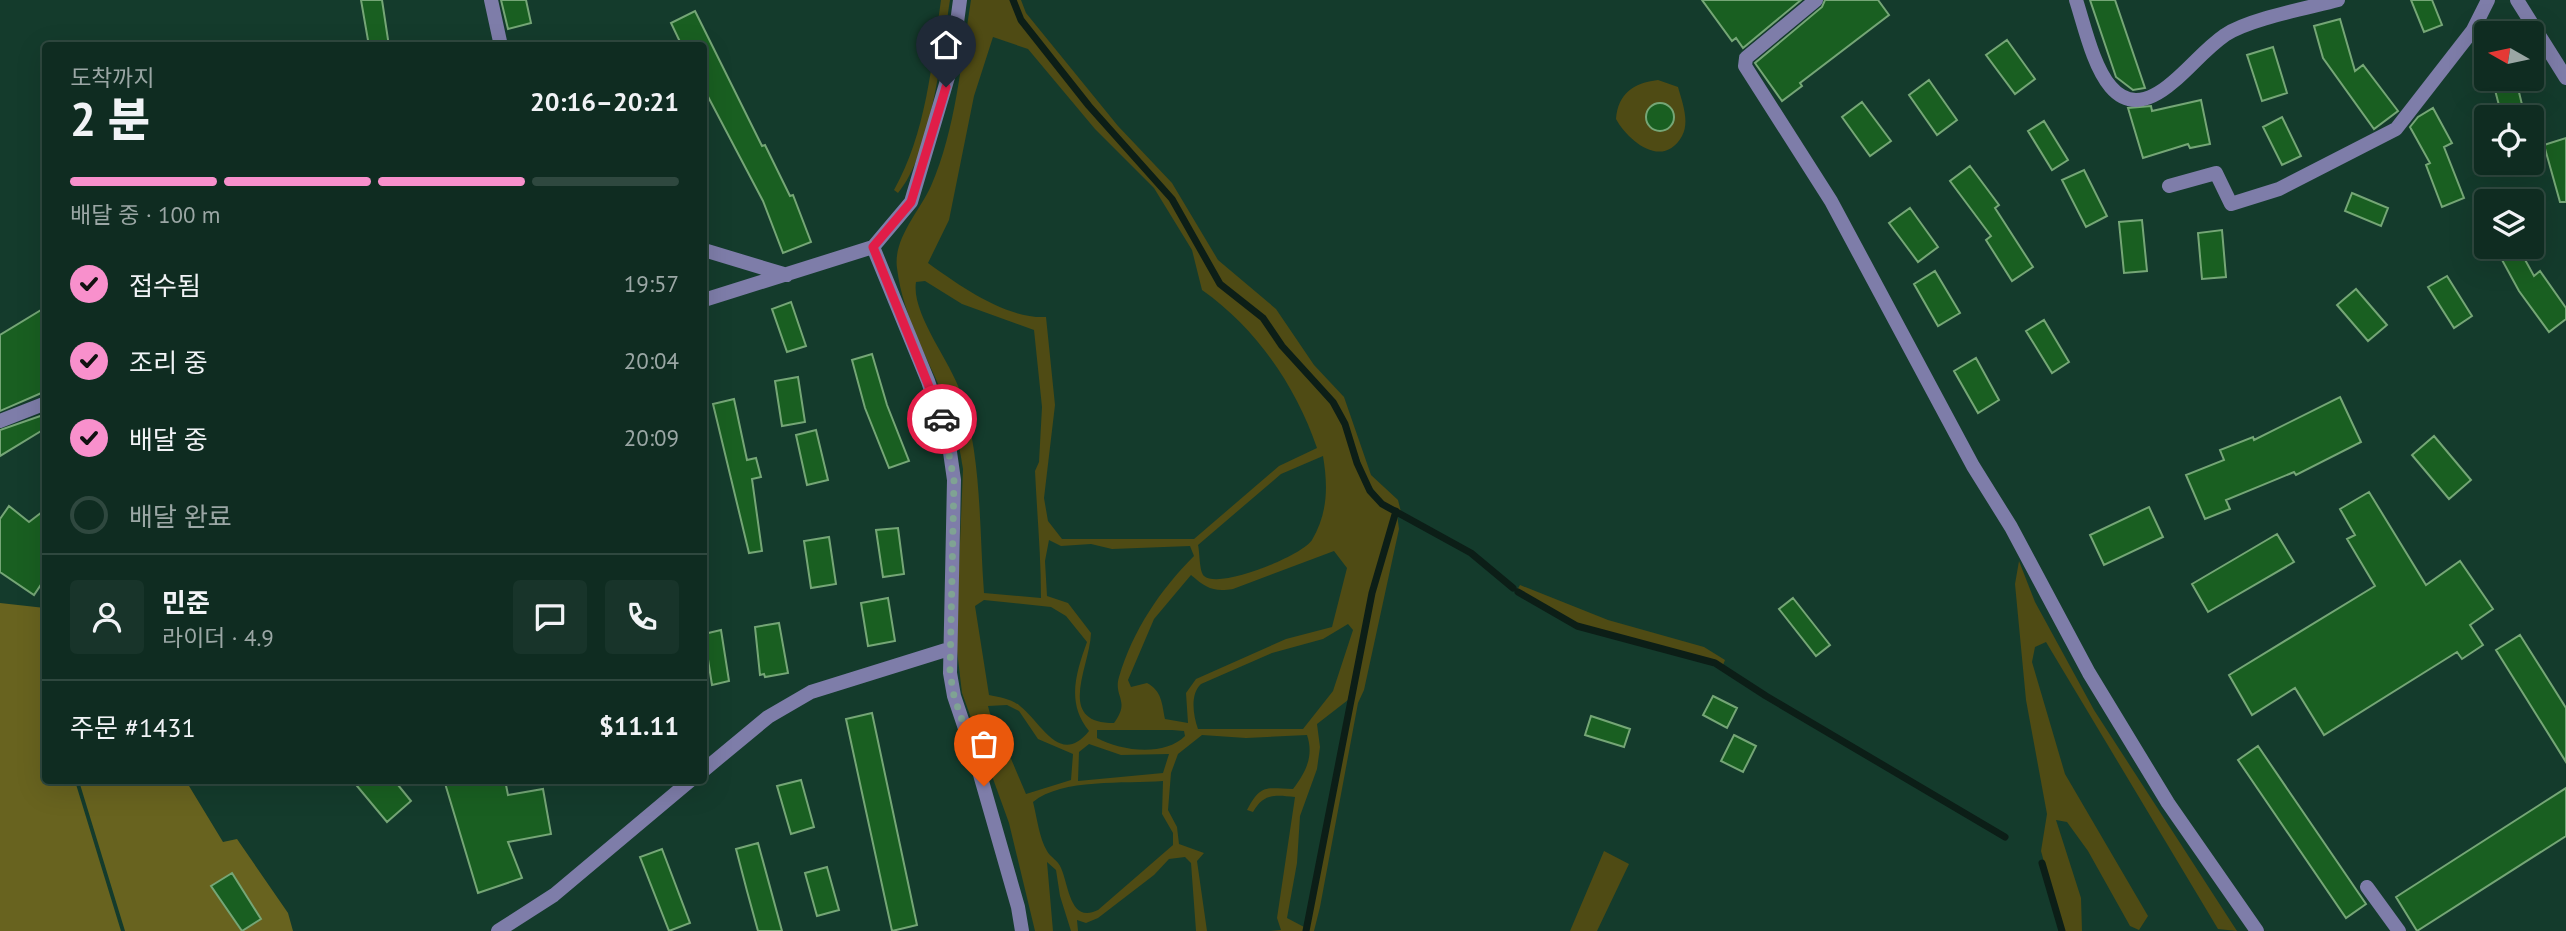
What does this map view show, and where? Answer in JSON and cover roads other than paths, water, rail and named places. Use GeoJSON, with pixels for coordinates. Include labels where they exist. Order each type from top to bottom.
{"type":"FeatureCollection","features":[{"type":"Feature","properties":{"kind":"street"},"geometry":{"type":"LineString","coordinates":[[491,0],[501,42]]}},
{"type":"Feature","properties":{"kind":"street"},"geometry":{"type":"LineString","coordinates":[[707,298],[873,247],[911,202],[951,66],[960,0]]}},
{"type":"Feature","properties":{"kind":"street"},"geometry":{"type":"LineString","coordinates":[[1816,0],[1746,58],[1745,66],[1832,201],[1973,466],[2011,527],[2089,673],[2168,803],[2257,931]]}},
{"type":"Feature","properties":{"kind":"street"},"geometry":{"type":"LineString","coordinates":[[2076,0],[2099,70],[2115,93],[2125,100],[2136,102],[2173,82],[2186,67],[2227,33],[2338,0]]}},
{"type":"Feature","properties":{"kind":"street"},"geometry":{"type":"LineString","coordinates":[[2169,187],[2216,173],[2231,204],[2279,189],[2313,169],[2374,142],[2396,129],[2415,108],[2473,30],[2488,0]]}},
{"type":"Feature","properties":{"kind":"street"},"geometry":{"type":"LineString","coordinates":[[2516,0],[2566,78]]}},
{"type":"Feature","properties":{"kind":"street"},"geometry":{"type":"LineString","coordinates":[[873,247],[928,381],[949,446],[954,480],[949,649],[954,696],[977,764],[1018,907],[1022,931]]}},
{"type":"Feature","properties":{"kind":"street"},"geometry":{"type":"LineString","coordinates":[[707,251],[788,275]]}},
{"type":"Feature","properties":{"kind":"street"},"geometry":{"type":"LineString","coordinates":[[0,421],[42,405]]}},
{"type":"Feature","properties":{"kind":"street"},"geometry":{"type":"LineString","coordinates":[[707,768],[768,718],[811,692],[949,649]]}},
{"type":"Feature","properties":{"kind":"street"},"geometry":{"type":"LineString","coordinates":[[498,931],[554,895],[686,784]]}},
{"type":"Feature","properties":{"kind":"street"},"geometry":{"type":"LineString","coordinates":[[2367,887],[2399,931]]}},
{"type":"Feature","properties":{"kind":"waterway"},"geometry":{"type":"LineString","coordinates":[[1013,0],[1021,20],[1089,106],[1172,199],[1220,284],[1263,318],[1282,346],[1333,402],[1345,424],[1357,463],[1370,491],[1382,504],[1471,553],[1513,588]]}},
{"type":"Feature","properties":{"kind":"waterway"},"geometry":{"type":"LineString","coordinates":[[1306,931],[1372,593],[1396,511]]}},
{"type":"Feature","properties":{"kind":"waterway"},"geometry":{"type":"LineString","coordinates":[[1518,592],[1577,626],[1715,663],[2005,837]]}},
{"type":"Feature","properties":{"kind":"waterway"},"geometry":{"type":"LineString","coordinates":[[2042,863],[2062,931]]}}]}
